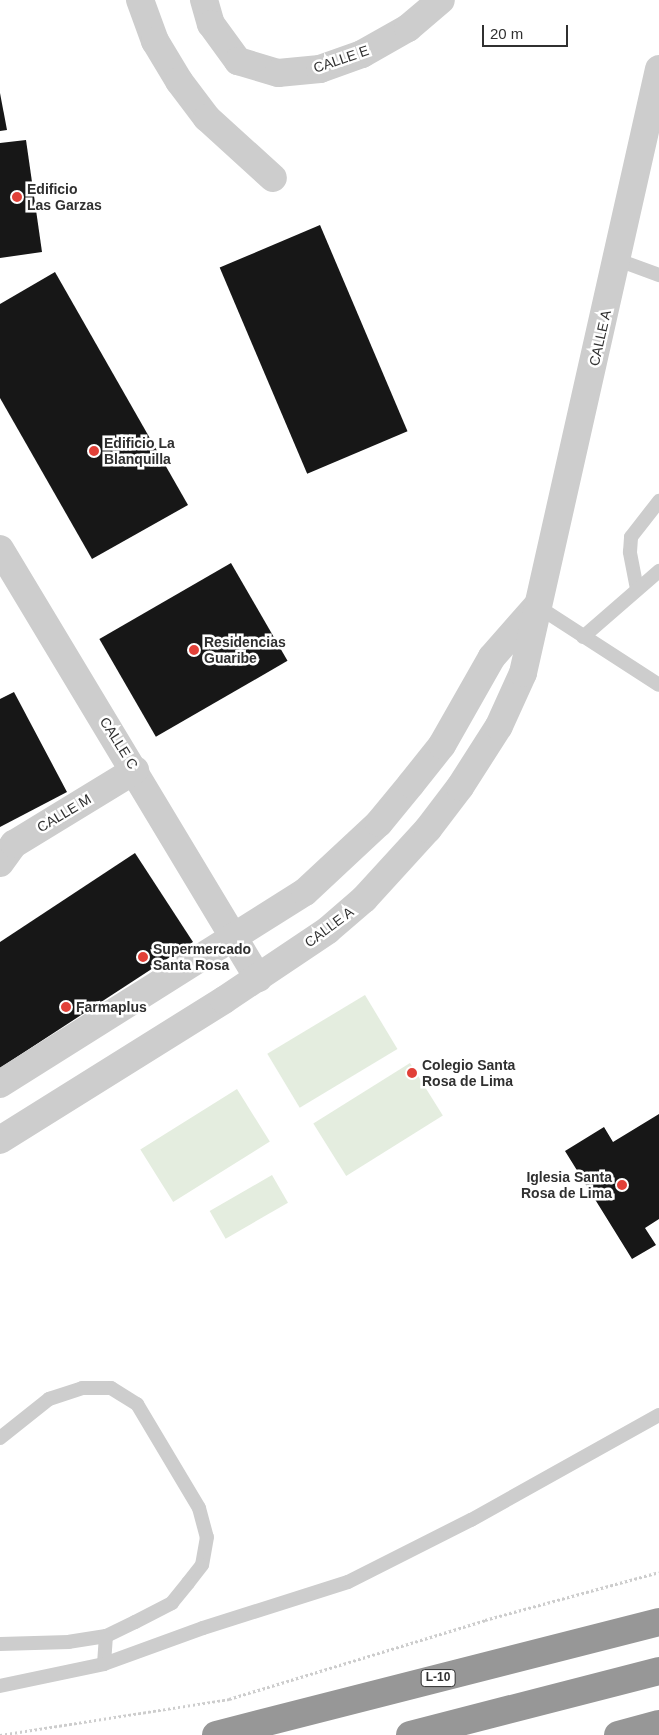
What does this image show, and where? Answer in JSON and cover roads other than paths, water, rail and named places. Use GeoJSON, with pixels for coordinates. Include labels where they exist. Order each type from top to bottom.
{"type":"FeatureCollection","features":[{"type":"Feature","properties":{"kind":"highway","name":"L-10"},"geometry":{"type":"LineString","coordinates":[[216,1735],[659,1622]]}},
{"type":"Feature","properties":{"kind":"highway"},"geometry":{"type":"LineString","coordinates":[[410,1735],[659,1671]]}},
{"type":"Feature","properties":{"kind":"highway"},"geometry":{"type":"LineString","coordinates":[[618,1735],[659,1724]]}},
{"type":"Feature","properties":{"kind":"street"},"geometry":{"type":"LineString","coordinates":[[140,0],[155,42],[179,81],[207,118],[273,178]]}},
{"type":"Feature","properties":{"kind":"street","name":"CALLE E"},"geometry":{"type":"LineString","coordinates":[[204,0],[211,24],[238,61],[278,73],[320,69],[362,54],[408,28],[441,0]]}},
{"type":"Feature","properties":{"kind":"street","name":"CALLE A"},"geometry":{"type":"LineString","coordinates":[[0,1140],[258,978],[328,930],[364,899],[428,829],[460,787],[499,726],[523,673],[618,260],[659,69]]}},
{"type":"Feature","properties":{"kind":"street","name":"CALLE C"},"geometry":{"type":"LineString","coordinates":[[0,549],[135,770],[258,978]]}},
{"type":"Feature","properties":{"kind":"street","name":"CALLE A"},"geometry":{"type":"LineString","coordinates":[[0,1084],[236,939],[305,892],[379,823],[442,745],[492,656],[537,606]]}},
{"type":"Feature","properties":{"kind":"street","name":"CALLE M"},"geometry":{"type":"LineString","coordinates":[[0,863],[14,844],[135,770]]}},
{"type":"Feature","properties":{"kind":"lane"},"geometry":{"type":"LineString","coordinates":[[618,260],[659,276]]}},
{"type":"Feature","properties":{"kind":"lane"},"geometry":{"type":"LineString","coordinates":[[637,589],[630,552],[631,538],[659,501]]}},
{"type":"Feature","properties":{"kind":"lane"},"geometry":{"type":"LineString","coordinates":[[583,637],[659,571]]}},
{"type":"Feature","properties":{"kind":"lane"},"geometry":{"type":"LineString","coordinates":[[537,606],[659,685]]}},
{"type":"Feature","properties":{"kind":"lane"},"geometry":{"type":"LineString","coordinates":[[0,1438],[49,1399],[82,1388],[111,1388],[138,1404],[199,1508],[207,1537],[202,1565],[172,1603],[106,1636],[69,1642],[0,1644]]}},
{"type":"Feature","properties":{"kind":"lane"},"geometry":{"type":"LineString","coordinates":[[0,1686],[104,1664],[203,1628],[348,1582],[471,1520],[659,1415]]}},
{"type":"Feature","properties":{"kind":"lane"},"geometry":{"type":"LineString","coordinates":[[104,1664],[106,1636]]}},
{"type":"Feature","properties":{"kind":"place","name":"Edificio Las Garzas"},"geometry":{"type":"Point","coordinates":[17,197]}},
{"type":"Feature","properties":{"kind":"place","name":"Edificio La Blanquilla"},"geometry":{"type":"Point","coordinates":[94,451]}},
{"type":"Feature","properties":{"kind":"place","name":"Residencias Guaribe"},"geometry":{"type":"Point","coordinates":[194,650]}},
{"type":"Feature","properties":{"kind":"place","name":"Supermercado Santa Rosa"},"geometry":{"type":"Point","coordinates":[143,957]}},
{"type":"Feature","properties":{"kind":"place","name":"Farmaplus"},"geometry":{"type":"Point","coordinates":[66,1007]}},
{"type":"Feature","properties":{"kind":"place","name":"Colegio Santa Rosa de Lima"},"geometry":{"type":"Point","coordinates":[412,1073]}},
{"type":"Feature","properties":{"kind":"place","name":"Iglesia Santa Rosa de Lima"},"geometry":{"type":"Point","coordinates":[622,1185]}}]}
